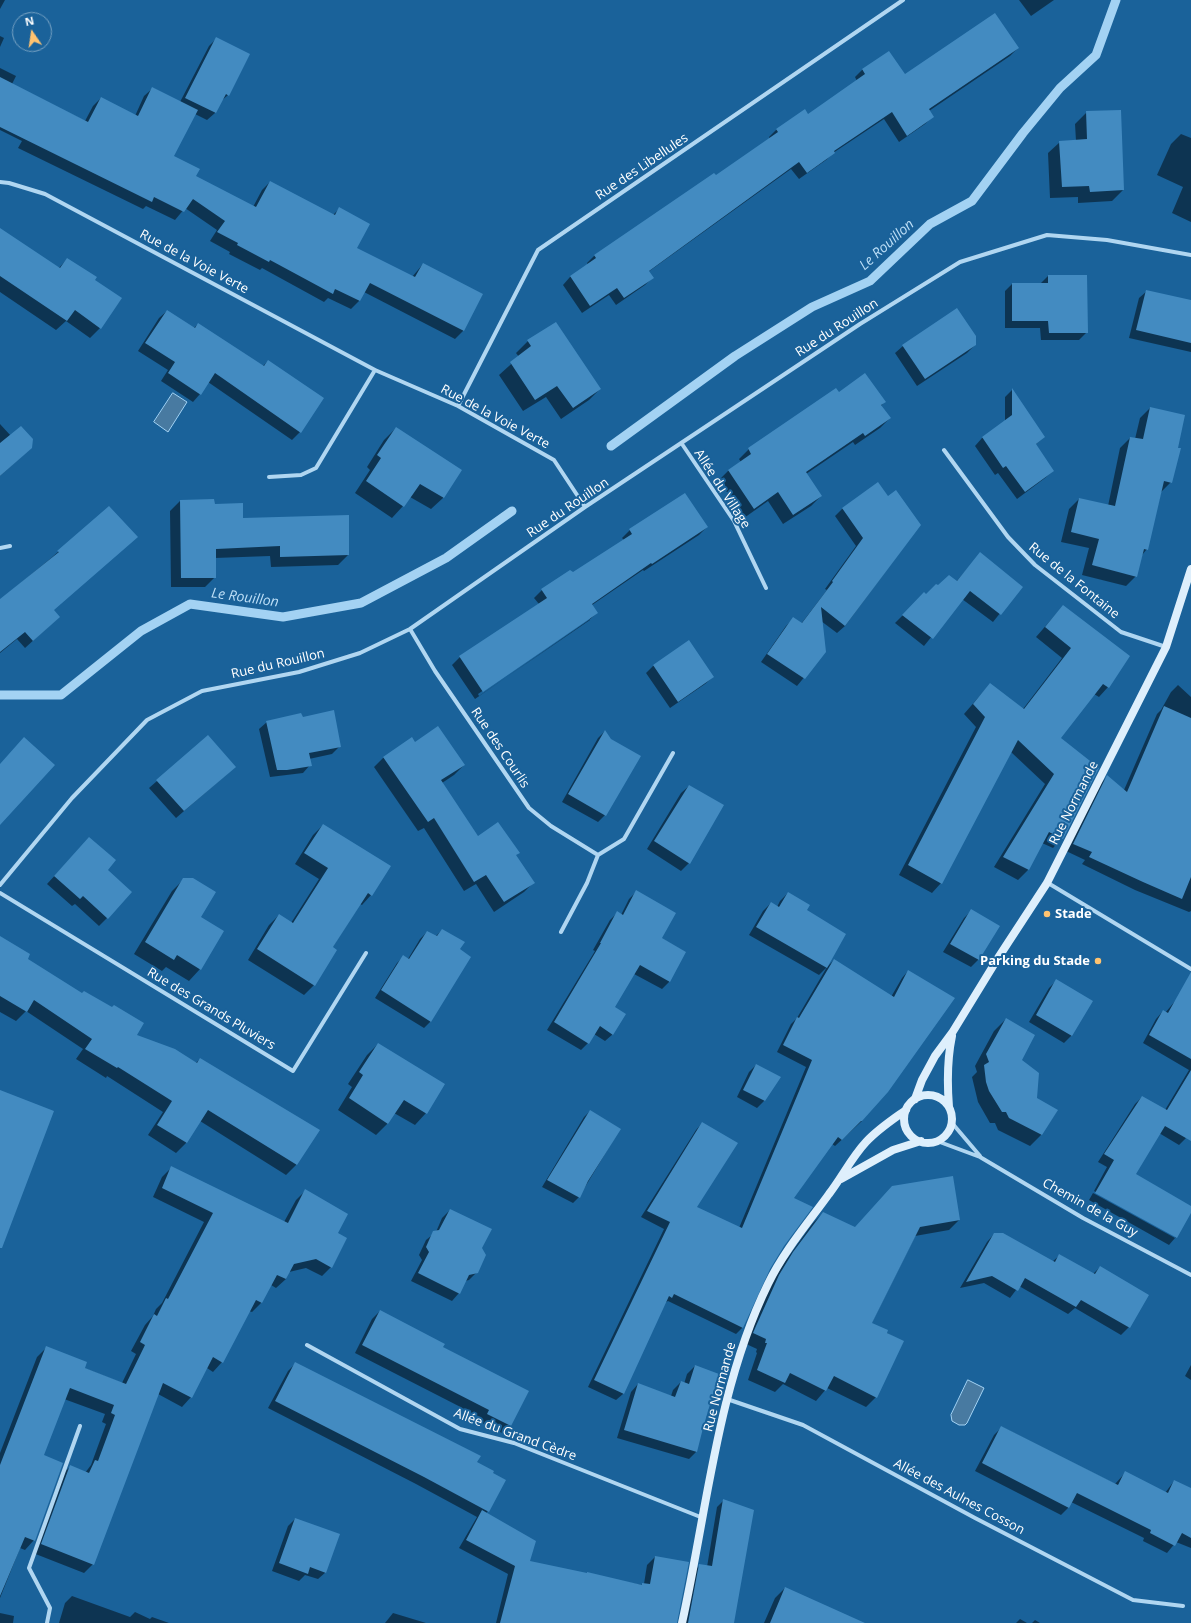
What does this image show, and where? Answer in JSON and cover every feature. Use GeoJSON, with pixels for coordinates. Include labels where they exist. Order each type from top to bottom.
{"type":"FeatureCollection","features":[{"type":"Feature","properties":{"kind":"street","name":"Rue des Libellules"},"geometry":{"type":"LineString","coordinates":[[458,406],[538,250],[903,0]]}},
{"type":"Feature","properties":{"kind":"street","name":"Rue de la Voie Verte"},"geometry":{"type":"LineString","coordinates":[[0,182],[9,183],[45,194],[375,370],[458,406],[554,460],[586,507]]}},
{"type":"Feature","properties":{"kind":"street","name":"Rue du Rouillon"},"geometry":{"type":"LineString","coordinates":[[0,885],[72,798],[147,720],[202,691],[299,672],[360,653],[410,629],[586,507],[860,324],[960,262],[1047,235],[1107,240],[1191,255]]}},
{"type":"Feature","properties":{"kind":"street"},"geometry":{"type":"LineString","coordinates":[[269,478],[301,475],[316,468],[375,370]]}},
{"type":"Feature","properties":{"kind":"street","name":"Allée du Village"},"geometry":{"type":"LineString","coordinates":[[682,444],[734,521],[766,588]]}},
{"type":"Feature","properties":{"kind":"street","name":"Rue de la Fontaine"},"geometry":{"type":"LineString","coordinates":[[944,450],[1008,537],[1035,565],[1121,632],[1166,647]]}},
{"type":"Feature","properties":{"kind":"street"},"geometry":{"type":"LineString","coordinates":[[0,548],[10,546]]}},
{"type":"Feature","properties":{"kind":"street","name":"Rue Normande"},"geometry":{"type":"LineString","coordinates":[[682,1623],[694,1571],[727,1399],[749,1330],[768,1283],[789,1248],[866,1142],[887,1123],[906,1110],[915,1099],[922,1080],[935,1056],[952,1033],[998,958],[1047,883],[1166,647],[1191,569]]}},
{"type":"Feature","properties":{"kind":"street","name":"Rue des Courlis"},"geometry":{"type":"LineString","coordinates":[[410,629],[435,671],[529,808],[551,826],[598,855]]}},
{"type":"Feature","properties":{"kind":"street"},"geometry":{"type":"LineString","coordinates":[[561,932],[587,884],[598,855],[624,839],[673,753]]}},
{"type":"Feature","properties":{"kind":"street"},"geometry":{"type":"LineString","coordinates":[[1047,883],[1191,969]]}},
{"type":"Feature","properties":{"kind":"street","name":"Rue des Grands Pluviers"},"geometry":{"type":"LineString","coordinates":[[0,894],[293,1071],[366,953]]}},
{"type":"Feature","properties":{"kind":"street","name":"Rue Normande"},"geometry":{"type":"LineString","coordinates":[[952,1033],[946,1080],[949,1107],[952,1114],[952,1123]]}},
{"type":"Feature","properties":{"kind":"street"},"geometry":{"type":"LineString","coordinates":[[915,1099],[930,1095],[944,1100],[949,1107]]}},
{"type":"Feature","properties":{"kind":"street"},"geometry":{"type":"LineString","coordinates":[[906,1110],[904,1118],[905,1125],[914,1138],[921,1142]]}},
{"type":"Feature","properties":{"kind":"street"},"geometry":{"type":"LineString","coordinates":[[937,1141],[944,1137],[952,1123]]}},
{"type":"Feature","properties":{"kind":"street","name":"Chemin de la Guy"},"geometry":{"type":"LineString","coordinates":[[952,1123],[980,1157]]}},
{"type":"Feature","properties":{"kind":"street","name":"Rue Normande"},"geometry":{"type":"LineString","coordinates":[[839,1181],[866,1164],[893,1150],[921,1142],[929,1143],[937,1141]]}},
{"type":"Feature","properties":{"kind":"street","name":"Chemin de la Guy"},"geometry":{"type":"LineString","coordinates":[[937,1141],[980,1157],[1083,1218],[1191,1275]]}},
{"type":"Feature","properties":{"kind":"street","name":"Allée du Grand Cèdre"},"geometry":{"type":"LineString","coordinates":[[307,1345],[460,1429],[514,1443],[703,1518]]}},
{"type":"Feature","properties":{"kind":"street","name":"Allée des Aulnes Cosson"},"geometry":{"type":"LineString","coordinates":[[727,1399],[803,1425],[975,1518],[1133,1600],[1183,1606]]}},
{"type":"Feature","properties":{"kind":"street"},"geometry":{"type":"LineString","coordinates":[[47,1623],[50,1608],[29,1568],[80,1426]]}},
{"type":"Feature","properties":{"kind":"water"},"geometry":{"type":"Polygon","coordinates":[[[173,393],[187,402],[168,432],[154,422],[173,393]]]}},
{"type":"Feature","properties":{"kind":"water"},"geometry":{"type":"Polygon","coordinates":[[[968,1380],[984,1388],[967,1423],[965,1425],[959,1425],[952,1421],[951,1415],[968,1380]]]}},
{"type":"Feature","properties":{"kind":"building"},"geometry":{"type":"Polygon","coordinates":[[[995,13],[1019,48],[929,109],[934,117],[907,136],[892,112],[834,151],[835,153],[807,173],[799,162],[649,271],[654,278],[624,298],[617,288],[590,306],[570,276],[596,258],[594,255],[714,173],[716,175],[778,132],[776,129],[805,109],[808,114],[865,74],[862,69],[889,51],[905,74],[995,13]]]}},
{"type":"Feature","properties":{"kind":"building"},"geometry":{"type":"Polygon","coordinates":[[[216,37],[250,54],[229,96],[226,94],[216,113],[185,98],[216,37]]]}},
{"type":"Feature","properties":{"kind":"building"},"geometry":{"type":"Polygon","coordinates":[[[0,77],[88,122],[101,97],[138,116],[152,87],[198,110],[174,156],[200,169],[196,176],[256,207],[270,181],[335,215],[339,207],[370,224],[357,248],[415,277],[423,263],[483,294],[464,331],[370,283],[360,301],[335,289],[333,294],[270,260],[269,262],[237,245],[238,243],[217,232],[225,221],[193,199],[184,212],[154,197],[152,202],[0,127],[0,77]]]}},
{"type":"Feature","properties":{"kind":"building"},"geometry":{"type":"Polygon","coordinates":[[[1121,110],[1124,190],[1090,192],[1089,186],[1062,187],[1059,141],[1087,139],[1086,111],[1121,110]]]}},
{"type":"Feature","properties":{"kind":"building"},"geometry":{"type":"Polygon","coordinates":[[[0,228],[60,268],[67,258],[97,277],[95,280],[122,298],[101,329],[75,310],[67,321],[0,276],[0,228]]]}},
{"type":"Feature","properties":{"kind":"building"},"geometry":{"type":"Polygon","coordinates":[[[1048,275],[1087,275],[1088,333],[1049,333],[1048,321],[1012,321],[1012,283],[1048,283],[1048,275]]]}},
{"type":"Feature","properties":{"kind":"building"},"geometry":{"type":"Polygon","coordinates":[[[1146,290],[1191,300],[1191,343],[1136,330],[1146,290]]]}},
{"type":"Feature","properties":{"kind":"building"},"geometry":{"type":"Polygon","coordinates":[[[957,308],[976,336],[976,345],[925,379],[902,345],[957,308]]]}},
{"type":"Feature","properties":{"kind":"building"},"geometry":{"type":"Polygon","coordinates":[[[167,310],[195,328],[198,323],[264,366],[268,360],[324,398],[301,433],[215,373],[201,395],[168,373],[175,362],[145,343],[167,310]]]}},
{"type":"Feature","properties":{"kind":"building"},"geometry":{"type":"Polygon","coordinates":[[[556,322],[601,389],[573,408],[557,386],[535,400],[510,362],[531,346],[527,340],[556,322]]]}},
{"type":"Feature","properties":{"kind":"building"},"geometry":{"type":"Polygon","coordinates":[[[865,373],[886,402],[881,405],[891,418],[865,436],[863,433],[806,472],[822,496],[793,515],[778,492],[754,509],[728,470],[751,454],[748,448],[836,388],[839,392],[865,373]]]}},
{"type":"Feature","properties":{"kind":"building"},"geometry":{"type":"Polygon","coordinates":[[[1012,388],[1045,437],[1036,444],[1054,471],[1025,492],[1006,466],[1003,468],[982,437],[1012,415],[1012,388]]]}},
{"type":"Feature","properties":{"kind":"building"},"geometry":{"type":"Polygon","coordinates":[[[1150,407],[1185,415],[1178,448],[1181,448],[1172,483],[1164,481],[1148,550],[1144,549],[1137,577],[1092,565],[1099,539],[1071,532],[1079,498],[1115,506],[1130,437],[1143,439],[1150,407]]]}},
{"type":"Feature","properties":{"kind":"building"},"geometry":{"type":"Polygon","coordinates":[[[21,426],[33,439],[32,448],[0,476],[0,443],[21,426]]]}},
{"type":"Feature","properties":{"kind":"building"},"geometry":{"type":"Polygon","coordinates":[[[396,427],[462,470],[444,498],[420,484],[404,507],[366,481],[381,458],[377,455],[396,427]]]}},
{"type":"Feature","properties":{"kind":"building"},"geometry":{"type":"Polygon","coordinates":[[[878,482],[888,496],[896,490],[921,525],[845,626],[821,607],[826,652],[805,679],[767,654],[793,617],[802,623],[833,582],[832,581],[863,538],[842,508],[878,482]]]}},
{"type":"Feature","properties":{"kind":"building"},"geometry":{"type":"Polygon","coordinates":[[[685,493],[708,527],[652,564],[651,563],[592,604],[598,613],[483,692],[459,656],[547,598],[541,589],[570,570],[573,572],[632,534],[629,529],[685,493]]]}},
{"type":"Feature","properties":{"kind":"building"},"geometry":{"type":"Polygon","coordinates":[[[214,499],[215,504],[243,503],[243,518],[349,515],[349,555],[280,557],[280,546],[216,549],[216,578],[181,578],[180,500],[214,499]]]}},
{"type":"Feature","properties":{"kind":"building"},"geometry":{"type":"Polygon","coordinates":[[[109,506],[138,537],[54,610],[60,617],[33,641],[25,632],[0,652],[0,599],[59,552],[57,551],[109,506]]]}},
{"type":"Feature","properties":{"kind":"building"},"geometry":{"type":"Polygon","coordinates":[[[980,552],[1023,587],[1001,615],[970,591],[933,639],[902,615],[924,592],[926,594],[936,584],[938,585],[949,575],[957,581],[980,552]]]}},
{"type":"Feature","properties":{"kind":"building"},"geometry":{"type":"Polygon","coordinates":[[[1063,605],[1130,656],[1109,688],[1103,684],[1061,738],[1099,768],[1063,839],[1049,832],[1029,870],[1003,857],[1054,774],[1018,740],[942,884],[908,865],[985,717],[973,704],[990,683],[1024,709],[1071,648],[1045,627],[1063,605]]]}},
{"type":"Feature","properties":{"kind":"building"},"geometry":{"type":"Polygon","coordinates":[[[689,640],[714,677],[678,702],[653,665],[689,640]]]}},
{"type":"Feature","properties":{"kind":"building"},"geometry":{"type":"Polygon","coordinates":[[[1164,706],[1191,718],[1191,877],[1182,899],[1089,857],[1092,852],[1073,844],[1107,775],[1127,792],[1164,706]]]}},
{"type":"Feature","properties":{"kind":"building"},"geometry":{"type":"Polygon","coordinates":[[[334,710],[341,747],[309,753],[312,766],[277,770],[266,721],[301,713],[303,717],[334,710]]]}},
{"type":"Feature","properties":{"kind":"building"},"geometry":{"type":"Polygon","coordinates":[[[438,726],[465,765],[441,780],[478,836],[498,822],[520,853],[516,855],[535,883],[504,902],[486,875],[474,882],[434,818],[428,822],[383,757],[412,737],[415,742],[438,726]]]}},
{"type":"Feature","properties":{"kind":"building"},"geometry":{"type":"Polygon","coordinates":[[[605,730],[611,739],[641,756],[606,816],[568,794],[605,730]]]}},
{"type":"Feature","properties":{"kind":"building"},"geometry":{"type":"Polygon","coordinates":[[[208,735],[236,767],[184,811],[156,780],[208,735]]]}},
{"type":"Feature","properties":{"kind":"building"},"geometry":{"type":"Polygon","coordinates":[[[24,737],[55,765],[0,825],[0,764],[24,737]]]}},
{"type":"Feature","properties":{"kind":"building"},"geometry":{"type":"Polygon","coordinates":[[[689,785],[724,805],[690,864],[654,841],[689,785]]]}},
{"type":"Feature","properties":{"kind":"building"},"geometry":{"type":"Polygon","coordinates":[[[323,824],[391,866],[372,896],[368,893],[333,947],[337,950],[315,986],[257,949],[279,914],[293,923],[328,868],[304,853],[323,824]]]}},
{"type":"Feature","properties":{"kind":"building"},"geometry":{"type":"Polygon","coordinates":[[[89,837],[116,860],[108,870],[132,892],[108,919],[83,896],[80,899],[54,876],[89,837]]]}},
{"type":"Feature","properties":{"kind":"building"},"geometry":{"type":"Polygon","coordinates":[[[183,878],[193,878],[216,892],[201,917],[224,931],[201,970],[177,955],[174,960],[145,942],[183,878]]]}},
{"type":"Feature","properties":{"kind":"building"},"geometry":{"type":"Polygon","coordinates":[[[636,890],[676,913],[662,938],[686,952],[670,982],[640,965],[615,1007],[626,1014],[613,1035],[600,1026],[589,1044],[554,1022],[601,943],[617,911],[623,915],[636,890]]]}},
{"type":"Feature","properties":{"kind":"building"},"geometry":{"type":"Polygon","coordinates":[[[788,892],[810,905],[807,910],[846,934],[827,968],[756,927],[771,902],[779,907],[788,892]]]}},
{"type":"Feature","properties":{"kind":"building"},"geometry":{"type":"Polygon","coordinates":[[[971,909],[1000,926],[979,960],[950,944],[971,909]]]}},
{"type":"Feature","properties":{"kind":"building"},"geometry":{"type":"Polygon","coordinates":[[[442,929],[465,942],[460,949],[471,957],[431,1022],[381,990],[403,955],[409,959],[427,931],[437,936],[442,929]]]}},
{"type":"Feature","properties":{"kind":"building"},"geometry":{"type":"Polygon","coordinates":[[[0,936],[30,954],[28,959],[82,993],[84,991],[112,1007],[114,1005],[144,1023],[137,1035],[175,1049],[197,1063],[200,1058],[320,1130],[297,1165],[208,1110],[187,1143],[157,1125],[172,1101],[118,1067],[117,1068],[85,1049],[92,1039],[34,1000],[27,1012],[0,996],[0,936]]]}},
{"type":"Feature","properties":{"kind":"building"},"geometry":{"type":"Polygon","coordinates":[[[834,959],[894,997],[908,970],[955,998],[888,1092],[862,1121],[842,1140],[838,1137],[794,1198],[813,1207],[784,1246],[770,1269],[743,1328],[674,1294],[672,1298],[669,1296],[624,1394],[594,1380],[670,1222],[647,1211],[702,1122],[738,1143],[697,1207],[742,1228],[812,1060],[783,1045],[797,1017],[799,1018],[834,959]]]}},
{"type":"Feature","properties":{"kind":"building"},"geometry":{"type":"Polygon","coordinates":[[[1191,972],[1191,1059],[1149,1035],[1163,1010],[1168,1013],[1191,972]]]}},
{"type":"Feature","properties":{"kind":"building"},"geometry":{"type":"Polygon","coordinates":[[[1056,979],[1093,1001],[1072,1036],[1036,1015],[1056,979]]]}},
{"type":"Feature","properties":{"kind":"building"},"geometry":{"type":"Polygon","coordinates":[[[1006,1018],[1035,1035],[1022,1060],[1039,1073],[1037,1098],[1058,1110],[1042,1135],[1009,1118],[1006,1112],[1002,1112],[989,1091],[986,1082],[984,1065],[989,1062],[986,1054],[1006,1018]]]}},
{"type":"Feature","properties":{"kind":"building"},"geometry":{"type":"Polygon","coordinates":[[[378,1043],[445,1084],[427,1114],[404,1100],[388,1124],[349,1098],[363,1075],[359,1072],[378,1043]]]}},
{"type":"Feature","properties":{"kind":"building"},"geometry":{"type":"Polygon","coordinates":[[[756,1064],[781,1077],[765,1101],[743,1090],[756,1064]]]}},
{"type":"Feature","properties":{"kind":"building"},"geometry":{"type":"Polygon","coordinates":[[[1191,1070],[1191,1141],[1165,1126],[1136,1174],[1191,1206],[1191,1213],[1177,1238],[1095,1193],[1114,1160],[1104,1154],[1142,1096],[1167,1110],[1191,1070]]]}},
{"type":"Feature","properties":{"kind":"building"},"geometry":{"type":"Polygon","coordinates":[[[0,1090],[54,1111],[2,1248],[0,1248],[0,1090]]]}},
{"type":"Feature","properties":{"kind":"building"},"geometry":{"type":"Polygon","coordinates":[[[590,1110],[621,1129],[588,1181],[580,1198],[547,1180],[590,1110]]]}},
{"type":"Feature","properties":{"kind":"building"},"geometry":{"type":"Polygon","coordinates":[[[171,1166],[288,1223],[305,1189],[348,1214],[338,1233],[347,1238],[332,1268],[316,1259],[294,1264],[286,1279],[277,1275],[262,1303],[256,1300],[223,1363],[213,1357],[192,1398],[163,1383],[94,1565],[41,1544],[70,1465],[89,1473],[95,1460],[98,1461],[115,1415],[111,1413],[114,1405],[70,1388],[44,1455],[63,1463],[35,1541],[25,1537],[0,1596],[0,1465],[46,1346],[87,1362],[85,1368],[126,1384],[145,1345],[140,1342],[154,1314],[157,1316],[166,1298],[168,1299],[213,1213],[162,1188],[171,1166]]]}},
{"type":"Feature","properties":{"kind":"building"},"geometry":{"type":"Polygon","coordinates":[[[953,1176],[960,1220],[920,1227],[872,1323],[888,1330],[887,1333],[904,1341],[877,1398],[834,1376],[826,1391],[790,1373],[785,1383],[757,1370],[767,1343],[765,1343],[766,1339],[753,1333],[779,1275],[793,1252],[823,1212],[855,1227],[892,1186],[953,1176]]]}},
{"type":"Feature","properties":{"kind":"building"},"geometry":{"type":"Polygon","coordinates":[[[450,1209],[492,1229],[482,1248],[486,1255],[478,1273],[469,1275],[460,1294],[418,1273],[429,1252],[426,1247],[433,1231],[439,1230],[450,1209]]]}},
{"type":"Feature","properties":{"kind":"building"},"geometry":{"type":"Polygon","coordinates":[[[994,1233],[1003,1233],[1055,1262],[1059,1254],[1095,1274],[1100,1266],[1149,1295],[1130,1328],[1081,1300],[1076,1307],[1025,1278],[1018,1291],[992,1276],[966,1282],[994,1233]]]}},
{"type":"Feature","properties":{"kind":"building"},"geometry":{"type":"Polygon","coordinates":[[[380,1310],[445,1344],[443,1347],[529,1391],[511,1426],[487,1414],[489,1410],[362,1345],[380,1310]]]}},
{"type":"Feature","properties":{"kind":"building"},"geometry":{"type":"Polygon","coordinates":[[[295,1362],[481,1456],[477,1462],[494,1471],[493,1473],[506,1480],[489,1512],[275,1401],[295,1362]]]}},
{"type":"Feature","properties":{"kind":"building"},"geometry":{"type":"Polygon","coordinates":[[[695,1365],[719,1374],[697,1452],[624,1430],[638,1383],[675,1397],[681,1381],[689,1384],[695,1365]]]}},
{"type":"Feature","properties":{"kind":"building"},"geometry":{"type":"Polygon","coordinates":[[[1001,1426],[1118,1485],[1125,1471],[1168,1493],[1174,1480],[1191,1488],[1191,1538],[1182,1533],[1175,1546],[1150,1533],[1151,1530],[1077,1493],[1069,1508],[982,1463],[1001,1426]]]}},
{"type":"Feature","properties":{"kind":"building"},"geometry":{"type":"Polygon","coordinates":[[[723,1499],[754,1510],[734,1623],[688,1623],[699,1564],[712,1566],[723,1499]]]}},
{"type":"Feature","properties":{"kind":"building"},"geometry":{"type":"Polygon","coordinates":[[[482,1510],[536,1541],[530,1561],[642,1585],[642,1583],[650,1584],[655,1556],[689,1562],[677,1623],[500,1623],[515,1566],[466,1540],[482,1510]]]}},
{"type":"Feature","properties":{"kind":"building"},"geometry":{"type":"Polygon","coordinates":[[[295,1518],[340,1534],[326,1573],[310,1567],[308,1574],[279,1563],[295,1518]]]}},
{"type":"Feature","properties":{"kind":"building"},"geometry":{"type":"Polygon","coordinates":[[[785,1587],[865,1623],[770,1623],[785,1587]]]}},
{"type":"Feature","properties":{"kind":"waterway","name":"Le Rouillon"},"geometry":{"type":"LineString","coordinates":[[611,446],[735,356],[812,307],[870,281],[930,224],[972,201],[1023,133],[1060,88],[1096,55],[1116,0]]}},
{"type":"Feature","properties":{"kind":"waterway","name":"Le Rouillon"},"geometry":{"type":"LineString","coordinates":[[0,695],[61,695],[141,631],[190,604],[283,617],[361,603],[446,558],[512,511]]}},
{"type":"Feature","properties":{"kind":"place","name":"Stade"},"geometry":{"type":"Point","coordinates":[1047,914]}},
{"type":"Feature","properties":{"kind":"place","name":"Parking du Stade"},"geometry":{"type":"Point","coordinates":[1098,961]}}]}
